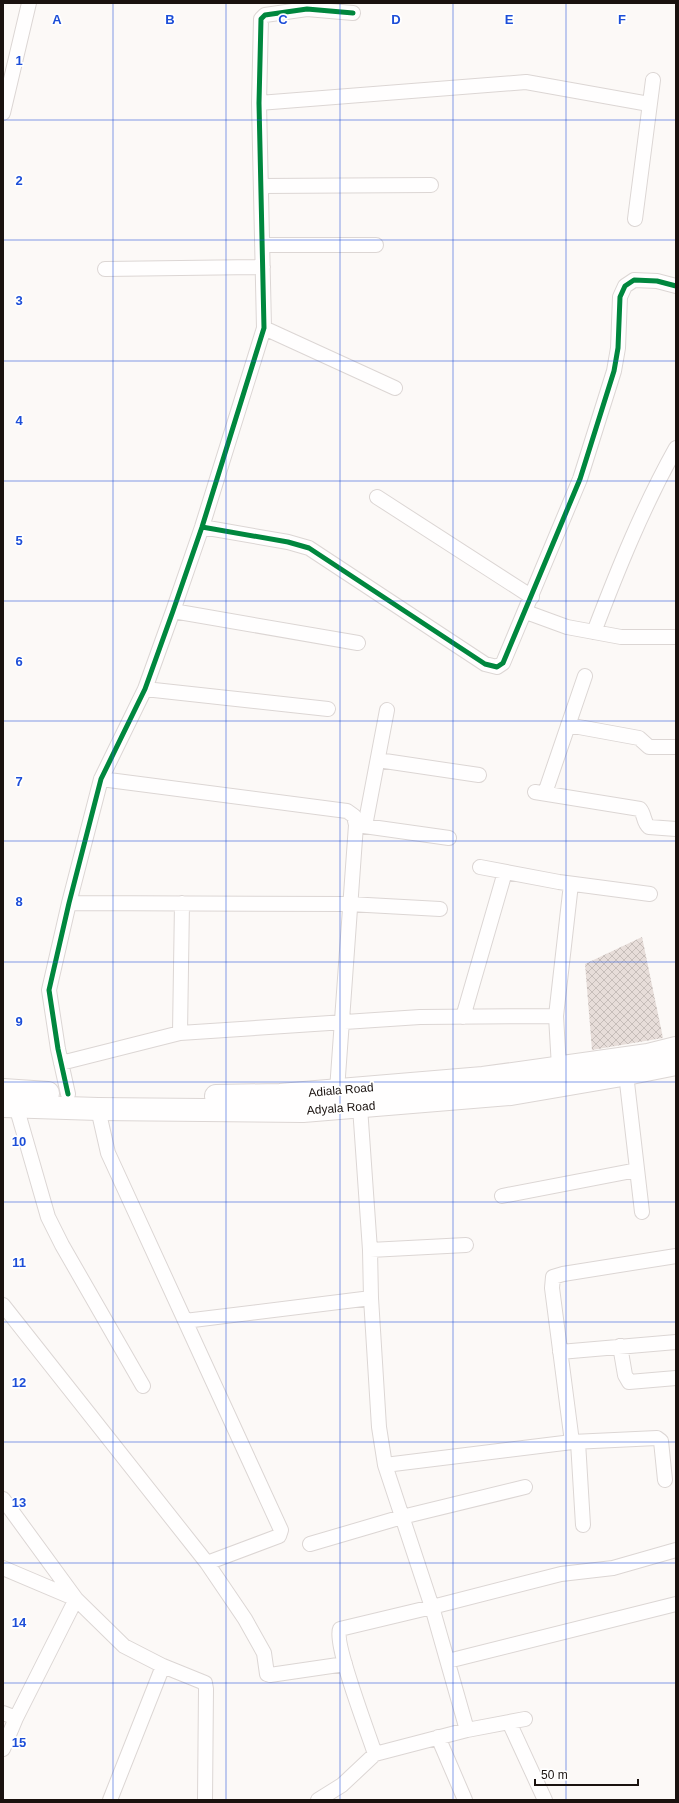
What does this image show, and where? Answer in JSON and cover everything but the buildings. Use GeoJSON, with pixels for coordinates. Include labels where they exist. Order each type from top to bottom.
{"type":"FeatureCollection","features":[{"type":"Feature","properties":{"kind":"main road","name":"Adiala Road"},"geometry":{"type":"LineString","coordinates":[[7,1100],[68,1094],[174,1097],[280,1095],[483,1078],[648,1055],[676,1048]]}},
{"type":"Feature","properties":{"kind":"main road","name":"Adyala Road"},"geometry":{"type":"LineString","coordinates":[[7,1100],[98,1109],[303,1111],[511,1094],[676,1064]]}},
{"type":"Feature","properties":{"kind":"street"},"geometry":{"type":"LineString","coordinates":[[3,113],[29,3]]}},
{"type":"Feature","properties":{"kind":"street"},"geometry":{"type":"LineString","coordinates":[[68,1094],[61,1063],[49,990],[69,903],[102,778],[145,689],[174,611],[202,527],[264,328],[259,103],[261,19],[266,15],[307,9],[353,14]]}},
{"type":"Feature","properties":{"kind":"street"},"geometry":{"type":"LineString","coordinates":[[635,219],[653,80]]}},
{"type":"Feature","properties":{"kind":"street"},"geometry":{"type":"LineString","coordinates":[[259,103],[526,82],[649,104]]}},
{"type":"Feature","properties":{"kind":"street"},"geometry":{"type":"LineString","coordinates":[[261,186],[431,185]]}},
{"type":"Feature","properties":{"kind":"street"},"geometry":{"type":"LineString","coordinates":[[262,245],[376,245]]}},
{"type":"Feature","properties":{"kind":"street"},"geometry":{"type":"LineString","coordinates":[[105,269],[263,267]]}},
{"type":"Feature","properties":{"kind":"street"},"geometry":{"type":"LineString","coordinates":[[202,527],[288,542],[309,548],[485,664],[497,667],[503,663],[526,612],[580,479],[614,371],[618,348],[620,297],[625,286],[634,280],[657,281],[676,286]]}},
{"type":"Feature","properties":{"kind":"street"},"geometry":{"type":"LineString","coordinates":[[264,328],[395,388]]}},
{"type":"Feature","properties":{"kind":"street"},"geometry":{"type":"LineString","coordinates":[[594,632],[622,558],[655,486],[676,448]]}},
{"type":"Feature","properties":{"kind":"street"},"geometry":{"type":"LineString","coordinates":[[377,497],[532,597]]}},
{"type":"Feature","properties":{"kind":"street"},"geometry":{"type":"LineString","coordinates":[[174,611],[358,643]]}},
{"type":"Feature","properties":{"kind":"street"},"geometry":{"type":"LineString","coordinates":[[526,612],[567,627],[621,637],[676,637]]}},
{"type":"Feature","properties":{"kind":"street"},"geometry":{"type":"LineString","coordinates":[[584,676],[568,725],[540,793],[640,810],[644,814],[646,824],[649,827],[676,830]]}},
{"type":"Feature","properties":{"kind":"street"},"geometry":{"type":"LineString","coordinates":[[145,689],[328,709]]}},
{"type":"Feature","properties":{"kind":"street"},"geometry":{"type":"LineString","coordinates":[[337,1090],[343,1023],[349,904],[360,826],[378,760],[387,710]]}},
{"type":"Feature","properties":{"kind":"street"},"geometry":{"type":"LineString","coordinates":[[568,725],[639,738],[649,747],[676,747]]}},
{"type":"Feature","properties":{"kind":"street"},"geometry":{"type":"LineString","coordinates":[[378,760],[479,775]]}},
{"type":"Feature","properties":{"kind":"street"},"geometry":{"type":"LineString","coordinates":[[102,778],[347,811],[354,816],[360,826]]}},
{"type":"Feature","properties":{"kind":"street"},"geometry":{"type":"LineString","coordinates":[[360,826],[449,838]]}},
{"type":"Feature","properties":{"kind":"street"},"geometry":{"type":"LineString","coordinates":[[480,867],[571,884],[650,894]]}},
{"type":"Feature","properties":{"kind":"street"},"geometry":{"type":"LineString","coordinates":[[463,1017],[505,872]]}},
{"type":"Feature","properties":{"kind":"street"},"geometry":{"type":"LineString","coordinates":[[559,1067],[556,1016],[571,884]]}},
{"type":"Feature","properties":{"kind":"street"},"geometry":{"type":"LineString","coordinates":[[69,903],[349,904],[440,909]]}},
{"type":"Feature","properties":{"kind":"street"},"geometry":{"type":"LineString","coordinates":[[180,1033],[182,903]]}},
{"type":"Feature","properties":{"kind":"street"},"geometry":{"type":"LineString","coordinates":[[61,1063],[180,1033],[420,1017],[556,1016]]}},
{"type":"Feature","properties":{"kind":"street"},"geometry":{"type":"LineString","coordinates":[[626,1074],[642,1212]]}},
{"type":"Feature","properties":{"kind":"street"},"geometry":{"type":"LineString","coordinates":[[7,1100],[48,1217],[62,1245],[143,1386]]}},
{"type":"Feature","properties":{"kind":"street"},"geometry":{"type":"LineString","coordinates":[[360,1107],[370,1250],[371,1298],[379,1427],[385,1465],[432,1607],[467,1730]]}},
{"type":"Feature","properties":{"kind":"street"},"geometry":{"type":"LineString","coordinates":[[98,1109],[108,1153],[281,1530],[279,1536],[207,1563]]}},
{"type":"Feature","properties":{"kind":"street"},"geometry":{"type":"LineString","coordinates":[[502,1196],[637,1170]]}},
{"type":"Feature","properties":{"kind":"street"},"geometry":{"type":"LineString","coordinates":[[370,1250],[466,1245]]}},
{"type":"Feature","properties":{"kind":"street"},"geometry":{"type":"LineString","coordinates":[[583,1525],[575,1442],[560,1352],[552,1288],[554,1277],[563,1274],[676,1256]]}},
{"type":"Feature","properties":{"kind":"street"},"geometry":{"type":"LineString","coordinates":[[185,1321],[371,1298]]}},
{"type":"Feature","properties":{"kind":"street"},"geometry":{"type":"LineString","coordinates":[[3,1305],[207,1563],[245,1619],[264,1653],[267,1674],[270,1675],[345,1664]]}},
{"type":"Feature","properties":{"kind":"street"},"geometry":{"type":"LineString","coordinates":[[560,1352],[676,1342]]}},
{"type":"Feature","properties":{"kind":"street"},"geometry":{"type":"LineString","coordinates":[[620,1346],[625,1375],[629,1382],[676,1378]]}},
{"type":"Feature","properties":{"kind":"street"},"geometry":{"type":"LineString","coordinates":[[385,1465],[575,1442],[657,1438],[661,1441],[665,1480]]}},
{"type":"Feature","properties":{"kind":"street"},"geometry":{"type":"LineString","coordinates":[[310,1544],[402,1517],[525,1487]]}},
{"type":"Feature","properties":{"kind":"street"},"geometry":{"type":"LineString","coordinates":[[3,1499],[76,1599],[124,1646],[163,1666],[204,1683],[206,1689],[205,1800]]}},
{"type":"Feature","properties":{"kind":"street"},"geometry":{"type":"LineString","coordinates":[[375,1754],[345,1664],[339,1636],[340,1629],[561,1574],[613,1568],[676,1550]]}},
{"type":"Feature","properties":{"kind":"street"},"geometry":{"type":"LineString","coordinates":[[3,1568],[76,1599]]}},
{"type":"Feature","properties":{"kind":"street"},"geometry":{"type":"LineString","coordinates":[[3,1749],[9,1715],[76,1599]]}},
{"type":"Feature","properties":{"kind":"street"},"geometry":{"type":"LineString","coordinates":[[448,1662],[676,1604]]}},
{"type":"Feature","properties":{"kind":"street"},"geometry":{"type":"LineString","coordinates":[[110,1800],[163,1666]]}},
{"type":"Feature","properties":{"kind":"street"},"geometry":{"type":"LineString","coordinates":[[318,1800],[342,1786],[375,1754],[467,1730],[525,1719]]}},
{"type":"Feature","properties":{"kind":"street"},"geometry":{"type":"LineString","coordinates":[[509,1722],[546,1800]]}},
{"type":"Feature","properties":{"kind":"street"},"geometry":{"type":"LineString","coordinates":[[438,1738],[465,1800]]}},
{"type":"Feature","properties":{"kind":"cycle path"},"geometry":{"type":"LineString","coordinates":[[68,1094],[58,1049],[49,990],[69,903],[101,779],[145,689],[202,527],[264,328],[259,103],[261,19],[265,15],[307,9],[353,13]]}},
{"type":"Feature","properties":{"kind":"cycle path"},"geometry":{"type":"LineString","coordinates":[[202,527],[288,542],[309,548],[485,664],[497,667],[503,663],[580,479],[614,371],[618,348],[620,297],[625,286],[634,280],[657,281],[676,286]]}}]}
